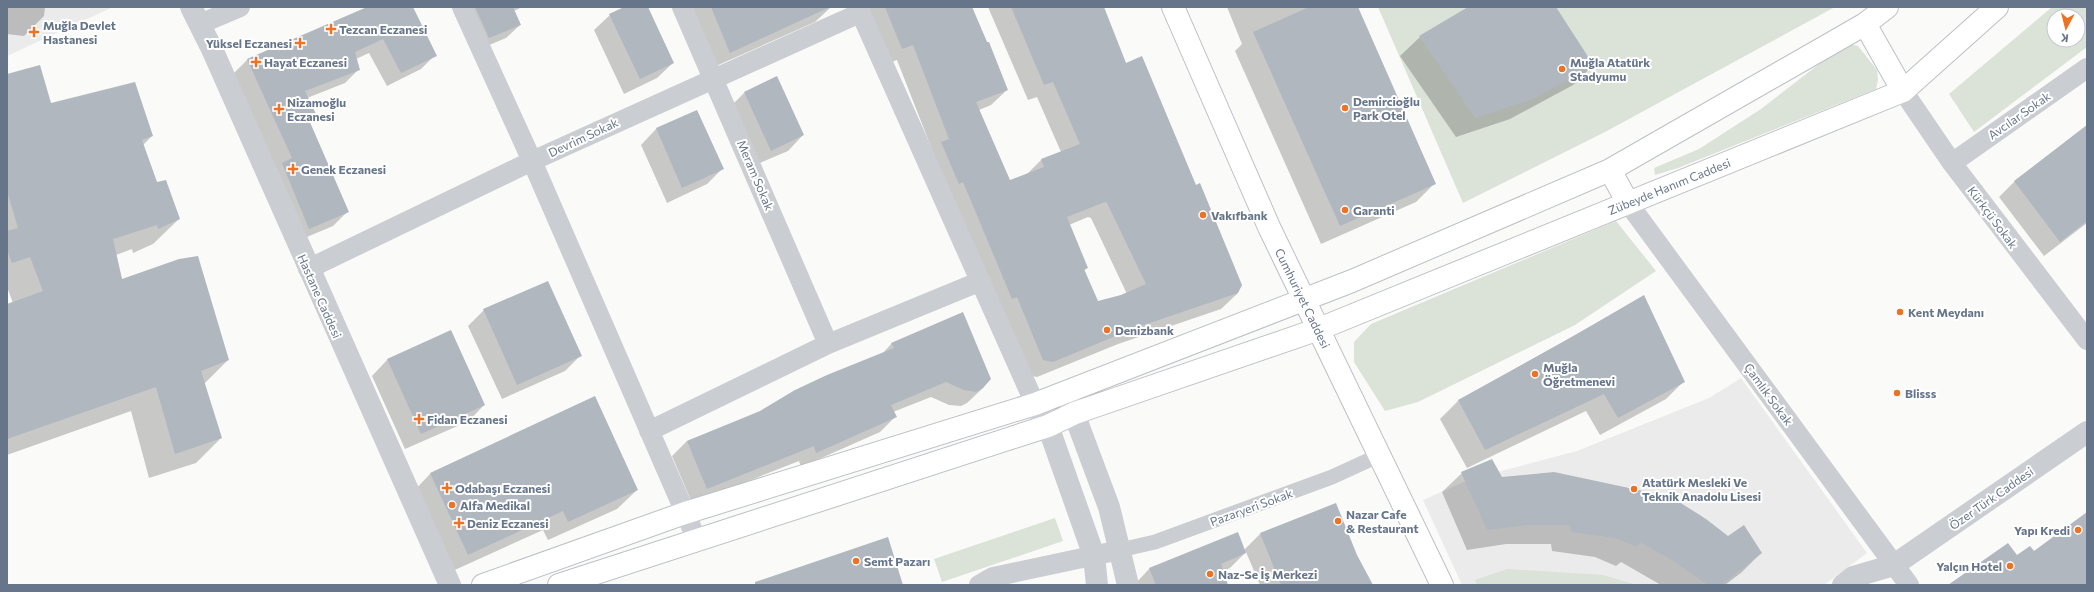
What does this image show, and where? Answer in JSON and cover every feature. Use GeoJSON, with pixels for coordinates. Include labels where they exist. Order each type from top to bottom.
{"type":"FeatureCollection","features":[{"type":"Feature","properties":{"kind":"main road","name":"Cumhuriyet Caddesi"},"geometry":{"type":"LineString","coordinates":[[1173,7],[1269,227],[1442,585]]}},
{"type":"Feature","properties":{"kind":"main road"},"geometry":{"type":"LineString","coordinates":[[483,585],[685,512],[1035,404],[1304,300],[1610,170],[1865,24],[1887,7]]}},
{"type":"Feature","properties":{"kind":"main road","name":"Zübeyde Hanım Caddesi"},"geometry":{"type":"LineString","coordinates":[[559,585],[1048,426],[1075,413],[1319,329],[1903,90],[1997,7]]}},
{"type":"Feature","properties":{"kind":"main road"},"geometry":{"type":"LineString","coordinates":[[1865,24],[1903,90]]}},
{"type":"Feature","properties":{"kind":"main road"},"geometry":{"type":"LineString","coordinates":[[1610,170],[1628,203]]}},
{"type":"Feature","properties":{"kind":"street"},"geometry":{"type":"LineString","coordinates":[[195,15],[240,7]]}},
{"type":"Feature","properties":{"kind":"street"},"geometry":{"type":"LineString","coordinates":[[462,7],[532,161],[697,540]]}},
{"type":"Feature","properties":{"kind":"street","name":"Meram Sokak"},"geometry":{"type":"LineString","coordinates":[[682,7],[828,344]]}},
{"type":"Feature","properties":{"kind":"street"},"geometry":{"type":"LineString","coordinates":[[859,10],[1035,404],[1048,426],[1094,556],[1097,585]]}},
{"type":"Feature","properties":{"kind":"street","name":"Devrim Sokak"},"geometry":{"type":"LineString","coordinates":[[308,269],[532,161],[859,10]]}},
{"type":"Feature","properties":{"kind":"street","name":"Hastane Caddesi"},"geometry":{"type":"LineString","coordinates":[[195,15],[450,585]]}},
{"type":"Feature","properties":{"kind":"street","name":"Avcılar Sokak"},"geometry":{"type":"LineString","coordinates":[[1952,163],[2087,68]]}},
{"type":"Feature","properties":{"kind":"street","name":"Kürkçü Sokak"},"geometry":{"type":"LineString","coordinates":[[1903,90],[1952,163],[2087,340]]}},
{"type":"Feature","properties":{"kind":"street","name":"Çamlık Sokak"},"geometry":{"type":"LineString","coordinates":[[1628,203],[1909,585]]}},
{"type":"Feature","properties":{"kind":"street"},"geometry":{"type":"LineString","coordinates":[[649,431],[828,344],[981,281]]}},
{"type":"Feature","properties":{"kind":"street"},"geometry":{"type":"LineString","coordinates":[[1066,392],[1109,507],[1128,585]]}},
{"type":"Feature","properties":{"kind":"street","name":"Özer Türk Caddesi"},"geometry":{"type":"LineString","coordinates":[[1843,585],[1853,577],[1894,565],[2087,432]]}},
{"type":"Feature","properties":{"kind":"street","name":"Pazaryeri Sokak"},"geometry":{"type":"LineString","coordinates":[[1120,550],[1155,542],[1332,477],[1380,455]]}},
{"type":"Feature","properties":{"kind":"street"},"geometry":{"type":"LineString","coordinates":[[979,585],[993,578],[1120,550]]}},
{"type":"Feature","properties":{"kind":"street","name":"Özer Türk Caddesi"},"geometry":{"type":"LineString","coordinates":[[1884,585],[1894,565]]}},
{"type":"Feature","properties":{"kind":"shaded area","name":"Muğla Devlet Hastanesi"},"geometry":{"type":"Polygon","coordinates":[[[7,7],[113,7],[7,56],[7,7]]]}},
{"type":"Feature","properties":{"kind":"shaded area","name":"Muğla Atatürk Stadyumu"},"geometry":{"type":"Polygon","coordinates":[[[1378,7],[1835,7],[1605,132],[1463,203],[1378,7]]]}},
{"type":"Feature","properties":{"kind":"shaded area"},"geometry":{"type":"Polygon","coordinates":[[[2087,7],[2086,48],[2086,8],[2051,8],[2087,7]]]}},
{"type":"Feature","properties":{"kind":"shaded area"},"geometry":{"type":"Polygon","coordinates":[[[2046,12],[2046,48],[2086,48],[1974,132],[1949,94],[2046,12]]]}},
{"type":"Feature","properties":{"kind":"shaded area"},"geometry":{"type":"Polygon","coordinates":[[[1848,44],[1858,46],[1877,70],[1878,80],[1876,89],[1678,168],[1655,175],[1654,168],[1699,149],[1761,109],[1836,51],[1848,44]]]}},
{"type":"Feature","properties":{"kind":"shaded area"},"geometry":{"type":"Polygon","coordinates":[[[1616,221],[1656,271],[1575,325],[1418,402],[1385,411],[1354,362],[1354,342],[1371,324],[1616,221]]]}},
{"type":"Feature","properties":{"kind":"shaded area","name":"Atatürk Mesleki Ve Teknik Anadolu Lisesi"},"geometry":{"type":"Polygon","coordinates":[[[1741,378],[1867,553],[1824,585],[1462,585],[1423,500],[1471,479],[1577,451],[1709,398],[1741,378]]]}},
{"type":"Feature","properties":{"kind":"shaded area"},"geometry":{"type":"Polygon","coordinates":[[[1055,518],[1063,541],[942,582],[934,559],[1055,518]]]}},
{"type":"Feature","properties":{"kind":"shaded area"},"geometry":{"type":"Polygon","coordinates":[[[1507,569],[1603,575],[1637,585],[1477,585],[1475,580],[1507,569]]]}},
{"type":"Feature","properties":{"kind":"building"},"geometry":{"type":"Polygon","coordinates":[[[367,7],[413,7],[437,56],[401,73],[383,39],[355,52],[360,70],[305,91],[317,116],[309,120],[349,212],[309,229],[282,163],[292,158],[247,59],[367,7]]]}},
{"type":"Feature","properties":{"kind":"building"},"geometry":{"type":"Polygon","coordinates":[[[475,7],[513,7],[521,25],[489,38],[475,7]]]}},
{"type":"Feature","properties":{"kind":"building"},"geometry":{"type":"Polygon","coordinates":[[[624,7],[648,7],[674,63],[640,79],[609,14],[624,7]]]}},
{"type":"Feature","properties":{"kind":"building"},"geometry":{"type":"Polygon","coordinates":[[[711,7],[830,7],[730,53],[711,7]]]}},
{"type":"Feature","properties":{"kind":"building"},"geometry":{"type":"Polygon","coordinates":[[[885,7],[972,7],[987,42],[989,42],[1008,90],[976,102],[1010,180],[1044,167],[1041,159],[1080,144],[1053,82],[1044,85],[1011,7],[1104,7],[1126,63],[1142,56],[1196,185],[1200,183],[1242,285],[1238,293],[1135,328],[1053,362],[1043,360],[1017,297],[1012,299],[963,182],[959,184],[941,142],[949,139],[913,45],[902,49],[885,7]],[[1105,202],[1067,217],[1088,268],[1084,269],[1098,301],[1121,295],[1146,284],[1107,203],[1105,202]]]}},
{"type":"Feature","properties":{"kind":"building","name":"Demircioğlu Park Otel"},"geometry":{"type":"Polygon","coordinates":[[[1309,7],[1358,7],[1436,184],[1340,226],[1253,32],[1309,7]]]}},
{"type":"Feature","properties":{"kind":"building"},"geometry":{"type":"Polygon","coordinates":[[[1468,7],[1556,7],[1594,66],[1531,100],[1475,118],[1419,36],[1468,7]]]}},
{"type":"Feature","properties":{"kind":"building"},"geometry":{"type":"Polygon","coordinates":[[[40,65],[51,103],[135,82],[153,136],[142,140],[157,182],[166,180],[180,219],[158,229],[157,225],[113,239],[122,279],[179,259],[198,256],[229,360],[201,371],[222,438],[175,454],[156,387],[7,439],[7,304],[43,291],[30,257],[12,263],[7,250],[7,231],[18,228],[7,191],[7,74],[40,65]]]}},
{"type":"Feature","properties":{"kind":"building"},"geometry":{"type":"Polygon","coordinates":[[[777,76],[804,135],[771,151],[744,92],[777,76]]]}},
{"type":"Feature","properties":{"kind":"building"},"geometry":{"type":"Polygon","coordinates":[[[697,110],[724,169],[682,188],[656,128],[697,110]]]}},
{"type":"Feature","properties":{"kind":"building"},"geometry":{"type":"Polygon","coordinates":[[[2087,125],[2087,221],[2060,242],[2014,181],[2087,125]]]}},
{"type":"Feature","properties":{"kind":"building"},"geometry":{"type":"Polygon","coordinates":[[[548,281],[582,356],[517,385],[483,309],[548,281]]]}},
{"type":"Feature","properties":{"kind":"building"},"geometry":{"type":"Polygon","coordinates":[[[1644,295],[1685,382],[1618,418],[1604,394],[1485,450],[1458,400],[1644,295]]]}},
{"type":"Feature","properties":{"kind":"building"},"geometry":{"type":"Polygon","coordinates":[[[963,312],[991,379],[983,388],[976,392],[964,390],[946,382],[891,405],[897,417],[816,453],[814,446],[707,489],[687,441],[760,411],[795,390],[827,375],[894,348],[891,343],[963,312]]]}},
{"type":"Feature","properties":{"kind":"building"},"geometry":{"type":"Polygon","coordinates":[[[451,330],[485,405],[421,434],[387,359],[451,330]]]}},
{"type":"Feature","properties":{"kind":"building"},"geometry":{"type":"Polygon","coordinates":[[[595,396],[638,490],[568,522],[563,511],[468,555],[430,473],[595,396]]]}},
{"type":"Feature","properties":{"kind":"building"},"geometry":{"type":"Polygon","coordinates":[[[1492,459],[1502,477],[1554,472],[1643,491],[1676,500],[1706,519],[1728,536],[1744,525],[1762,553],[1721,585],[1708,585],[1672,560],[1640,542],[1637,547],[1615,538],[1571,532],[1570,525],[1527,525],[1487,530],[1461,472],[1492,459]]]}},
{"type":"Feature","properties":{"kind":"building"},"geometry":{"type":"Polygon","coordinates":[[[1336,503],[1357,555],[1373,585],[1281,585],[1260,533],[1336,503]]]}},
{"type":"Feature","properties":{"kind":"building"},"geometry":{"type":"Polygon","coordinates":[[[2087,512],[2087,585],[1948,585],[2008,543],[2017,555],[2030,546],[2034,551],[2087,512]]]}},
{"type":"Feature","properties":{"kind":"building"},"geometry":{"type":"Polygon","coordinates":[[[1238,532],[1246,553],[1221,564],[1228,585],[1156,585],[1149,568],[1238,532]]]}},
{"type":"Feature","properties":{"kind":"building","name":"Semt Pazarı"},"geometry":{"type":"Polygon","coordinates":[[[888,537],[903,585],[755,585],[755,582],[888,537]]]}},
{"type":"Feature","properties":{"kind":"place","name":"Tezcan Eczanesi"},"geometry":{"type":"Point","coordinates":[331,29]}},
{"type":"Feature","properties":{"kind":"place","name":"Muğla Devlet Hastanesi"},"geometry":{"type":"Point","coordinates":[34,32]}},
{"type":"Feature","properties":{"kind":"place","name":"Yüksel Eczanesi"},"geometry":{"type":"Point","coordinates":[300,43]}},
{"type":"Feature","properties":{"kind":"place","name":"Hayat Eczanesi"},"geometry":{"type":"Point","coordinates":[256,62]}},
{"type":"Feature","properties":{"kind":"place","name":"Muğla Atatürk Stadyumu"},"geometry":{"type":"Point","coordinates":[1562,69]}},
{"type":"Feature","properties":{"kind":"place","name":"Demircioğlu Park Otel"},"geometry":{"type":"Point","coordinates":[1345,108]}},
{"type":"Feature","properties":{"kind":"place","name":"Nizamoğlu Eczanesi"},"geometry":{"type":"Point","coordinates":[279,109]}},
{"type":"Feature","properties":{"kind":"place","name":"Genek Eczanesi"},"geometry":{"type":"Point","coordinates":[293,169]}},
{"type":"Feature","properties":{"kind":"place","name":"Garanti"},"geometry":{"type":"Point","coordinates":[1345,210]}},
{"type":"Feature","properties":{"kind":"place","name":"Vakıfbank"},"geometry":{"type":"Point","coordinates":[1203,215]}},
{"type":"Feature","properties":{"kind":"place","name":"Kent Meydanı"},"geometry":{"type":"Point","coordinates":[1900,312]}},
{"type":"Feature","properties":{"kind":"place","name":"Denizbank"},"geometry":{"type":"Point","coordinates":[1107,330]}},
{"type":"Feature","properties":{"kind":"place","name":"Muğla Öğretmenevi"},"geometry":{"type":"Point","coordinates":[1535,374]}},
{"type":"Feature","properties":{"kind":"place","name":"Blisss"},"geometry":{"type":"Point","coordinates":[1897,393]}},
{"type":"Feature","properties":{"kind":"place","name":"Fidan Eczanesi"},"geometry":{"type":"Point","coordinates":[419,419]}},
{"type":"Feature","properties":{"kind":"place","name":"Odabaşı Eczanesi"},"geometry":{"type":"Point","coordinates":[447,488]}},
{"type":"Feature","properties":{"kind":"place","name":"Atatürk Mesleki Ve Teknik Anadolu Lisesi"},"geometry":{"type":"Point","coordinates":[1634,489]}},
{"type":"Feature","properties":{"kind":"place","name":"Alfa Medikal"},"geometry":{"type":"Point","coordinates":[452,505]}},
{"type":"Feature","properties":{"kind":"place","name":"Nazar Cafe & Restaurant"},"geometry":{"type":"Point","coordinates":[1338,521]}},
{"type":"Feature","properties":{"kind":"place","name":"Deniz Eczanesi"},"geometry":{"type":"Point","coordinates":[459,523]}},
{"type":"Feature","properties":{"kind":"place","name":"Yapı Kredi"},"geometry":{"type":"Point","coordinates":[2078,530]}},
{"type":"Feature","properties":{"kind":"place","name":"Semt Pazarı"},"geometry":{"type":"Point","coordinates":[856,561]}},
{"type":"Feature","properties":{"kind":"place","name":"Yalçın Hotel"},"geometry":{"type":"Point","coordinates":[2010,566]}},
{"type":"Feature","properties":{"kind":"place","name":"Naz-Se İş Merkezi"},"geometry":{"type":"Point","coordinates":[1210,574]}}]}
